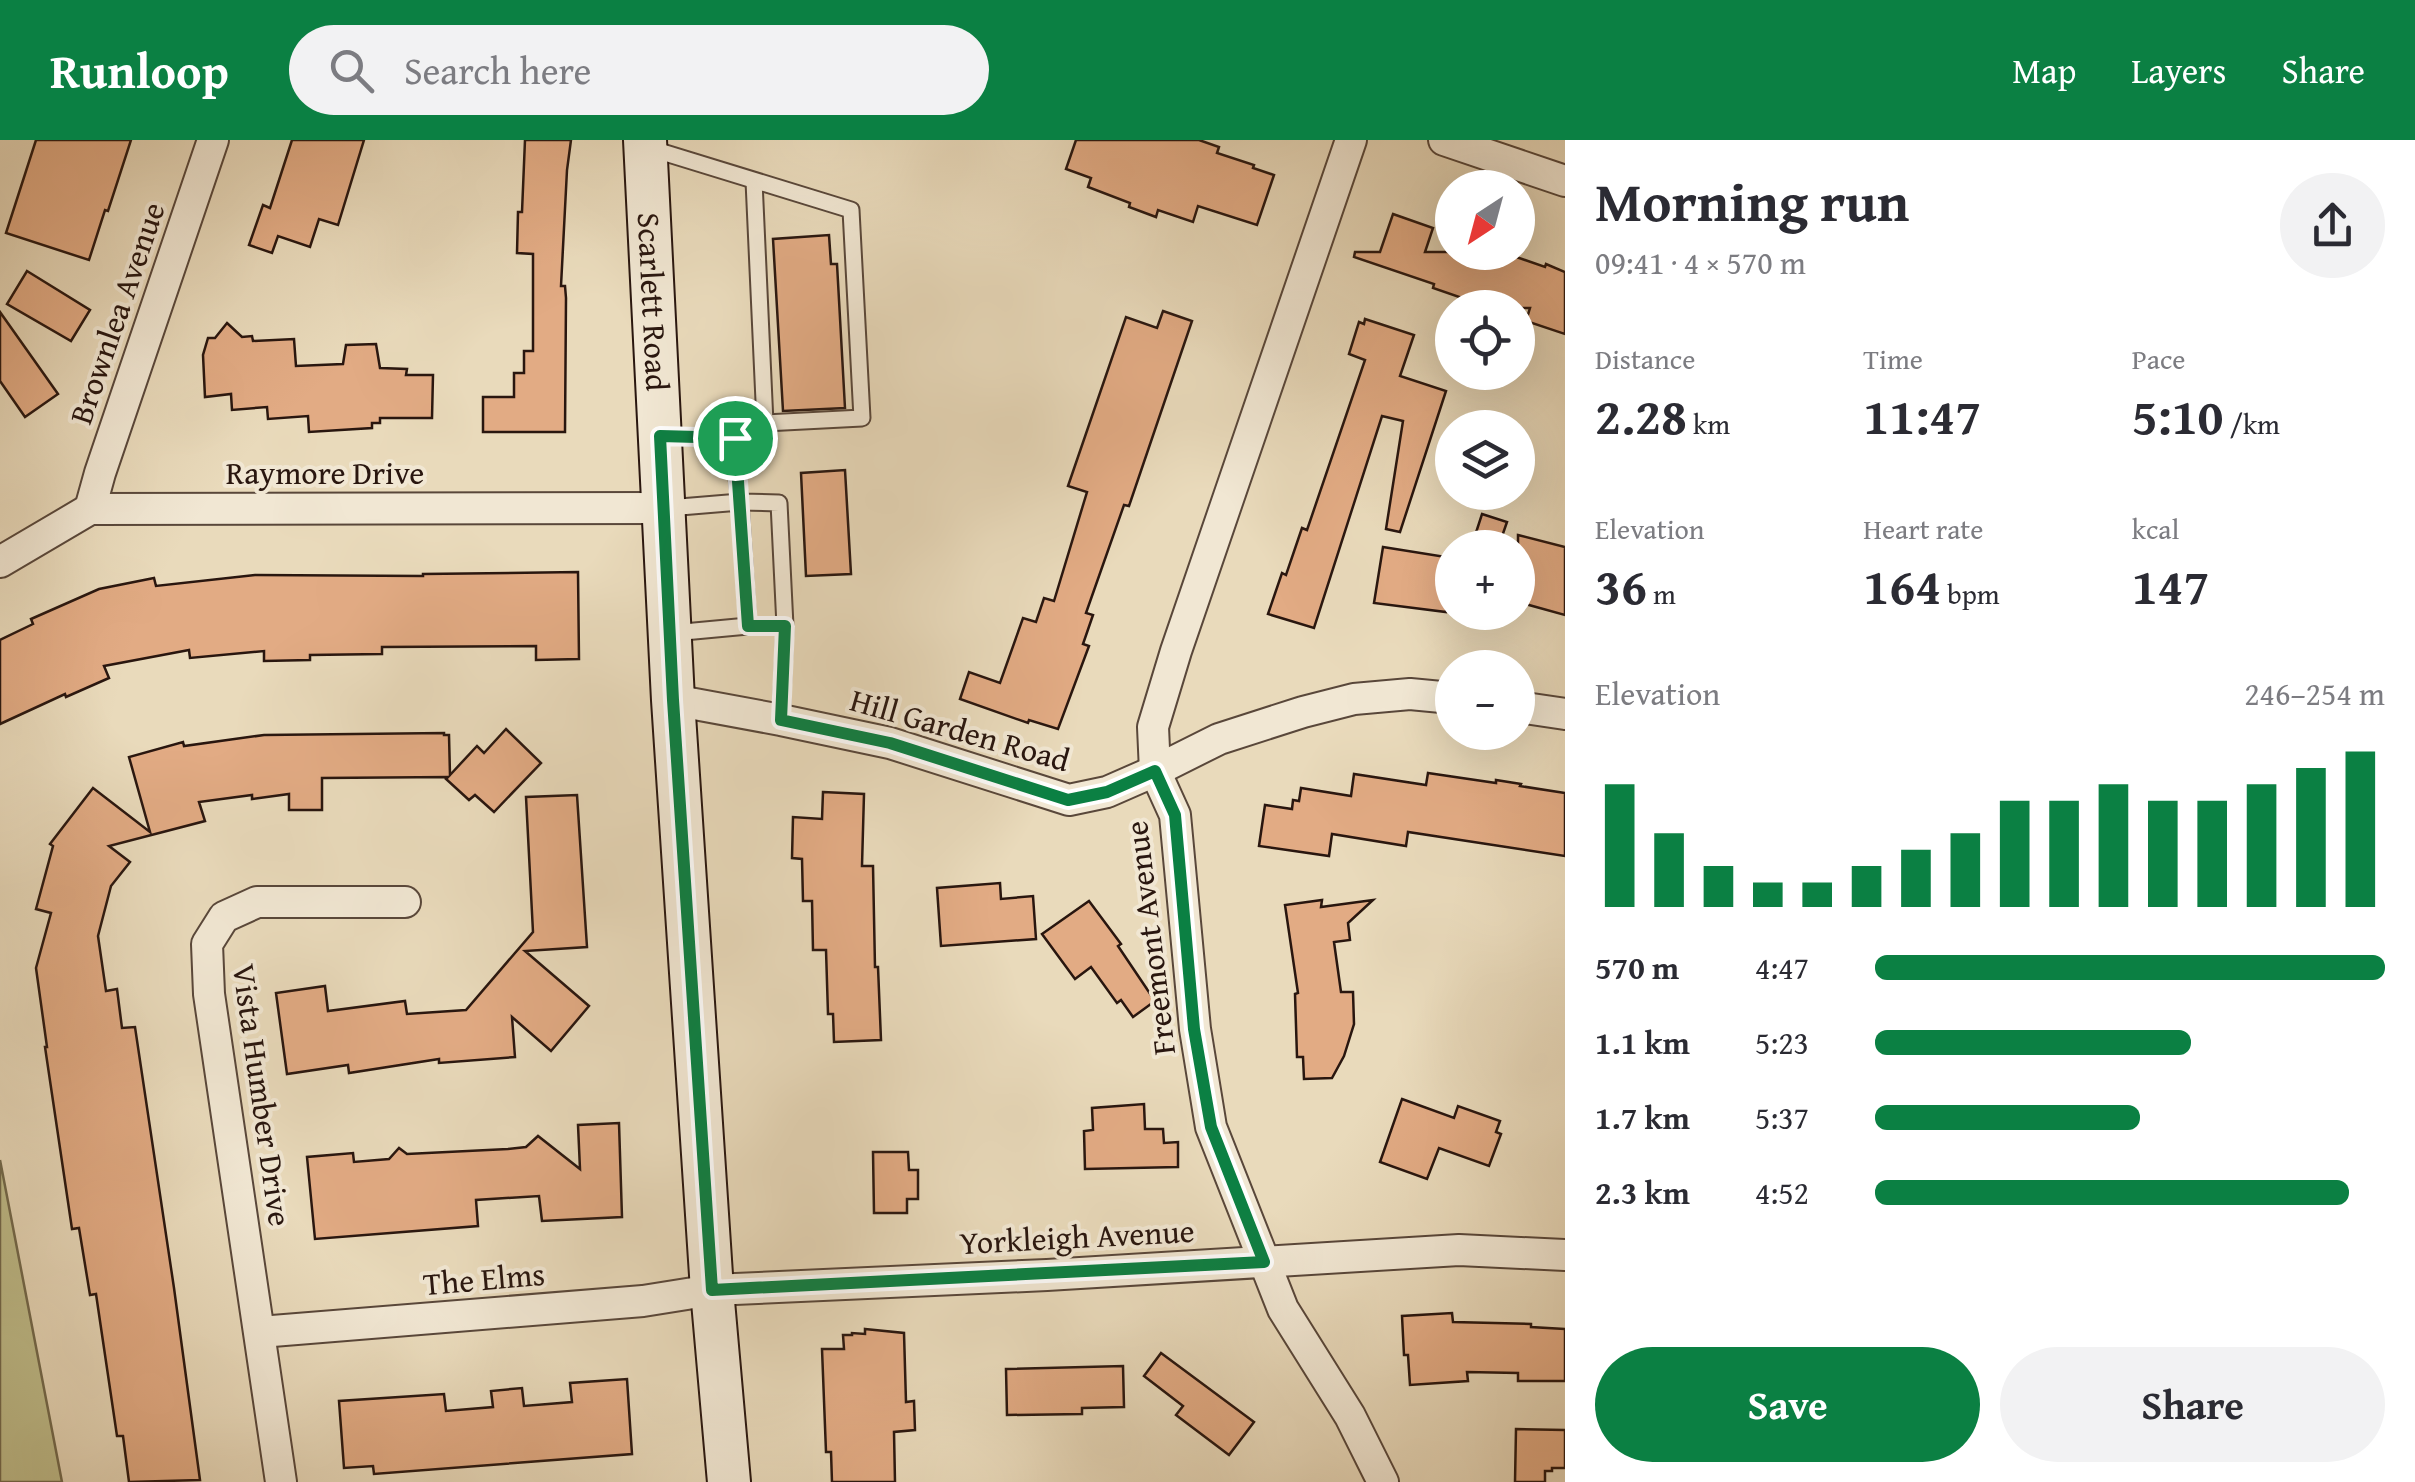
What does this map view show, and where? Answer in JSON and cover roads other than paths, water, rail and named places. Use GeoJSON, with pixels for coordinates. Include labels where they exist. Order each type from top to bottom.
{"type":"FeatureCollection","features":[{"type":"Feature","properties":{"kind":"main road","name":"Scarlett Road"},"geometry":{"type":"LineString","coordinates":[[646,143],[673,700],[712,1290],[729,1482]]}},
{"type":"Feature","properties":{"kind":"street","name":"Brownlea Avenue"},"geometry":{"type":"LineString","coordinates":[[90,509],[213,140]]}},
{"type":"Feature","properties":{"kind":"street","name":"Freemont Avenue"},"geometry":{"type":"LineString","coordinates":[[1351,140],[1176,651],[1154,727],[1155,771],[1175,815],[1194,1029],[1211,1127],[1283,1309],[1350,1416],[1382,1482]]}},
{"type":"Feature","properties":{"kind":"street"},"geometry":{"type":"LineString","coordinates":[[1444,140],[1565,181]]}},
{"type":"Feature","properties":{"kind":"street","name":"Raymore Drive"},"geometry":{"type":"LineString","coordinates":[[90,509],[664,508]]}},
{"type":"Feature","properties":{"kind":"street"},"geometry":{"type":"LineString","coordinates":[[0,562],[90,509]]}},
{"type":"Feature","properties":{"kind":"street","name":"Hill Garden Road"},"geometry":{"type":"LineString","coordinates":[[673,700],[890,743],[1068,800],[1107,792],[1219,739],[1303,712],[1354,699],[1410,694],[1435,696]]}},
{"type":"Feature","properties":{"kind":"street"},"geometry":{"type":"LineString","coordinates":[[1535,710],[1565,714]]}},
{"type":"Feature","properties":{"kind":"street","name":"Vista Humber Drive"},"geometry":{"type":"LineString","coordinates":[[280,1476],[209,994],[207,944],[224,917],[257,902],[405,902]]}},
{"type":"Feature","properties":{"kind":"street","name":"Yorkleigh Avenue"},"geometry":{"type":"LineString","coordinates":[[712,1290],[1459,1250],[1565,1255]]}},
{"type":"Feature","properties":{"kind":"street","name":"The Elms"},"geometry":{"type":"LineString","coordinates":[[260,1332],[643,1301],[712,1290]]}},
{"type":"Feature","properties":{"kind":"lane"},"geometry":{"type":"LineString","coordinates":[[646,143],[852,210],[862,418],[765,423],[735,438],[660,436]]}},
{"type":"Feature","properties":{"kind":"lane"},"geometry":{"type":"LineString","coordinates":[[754,180],[765,423]]}},
{"type":"Feature","properties":{"kind":"lane"},"geometry":{"type":"LineString","coordinates":[[735,438],[748,626]]}},
{"type":"Feature","properties":{"kind":"lane"},"geometry":{"type":"LineString","coordinates":[[664,508],[779,503],[785,626],[781,720]]}},
{"type":"Feature","properties":{"kind":"lane"},"geometry":{"type":"LineString","coordinates":[[670,633],[785,626]]}}]}
